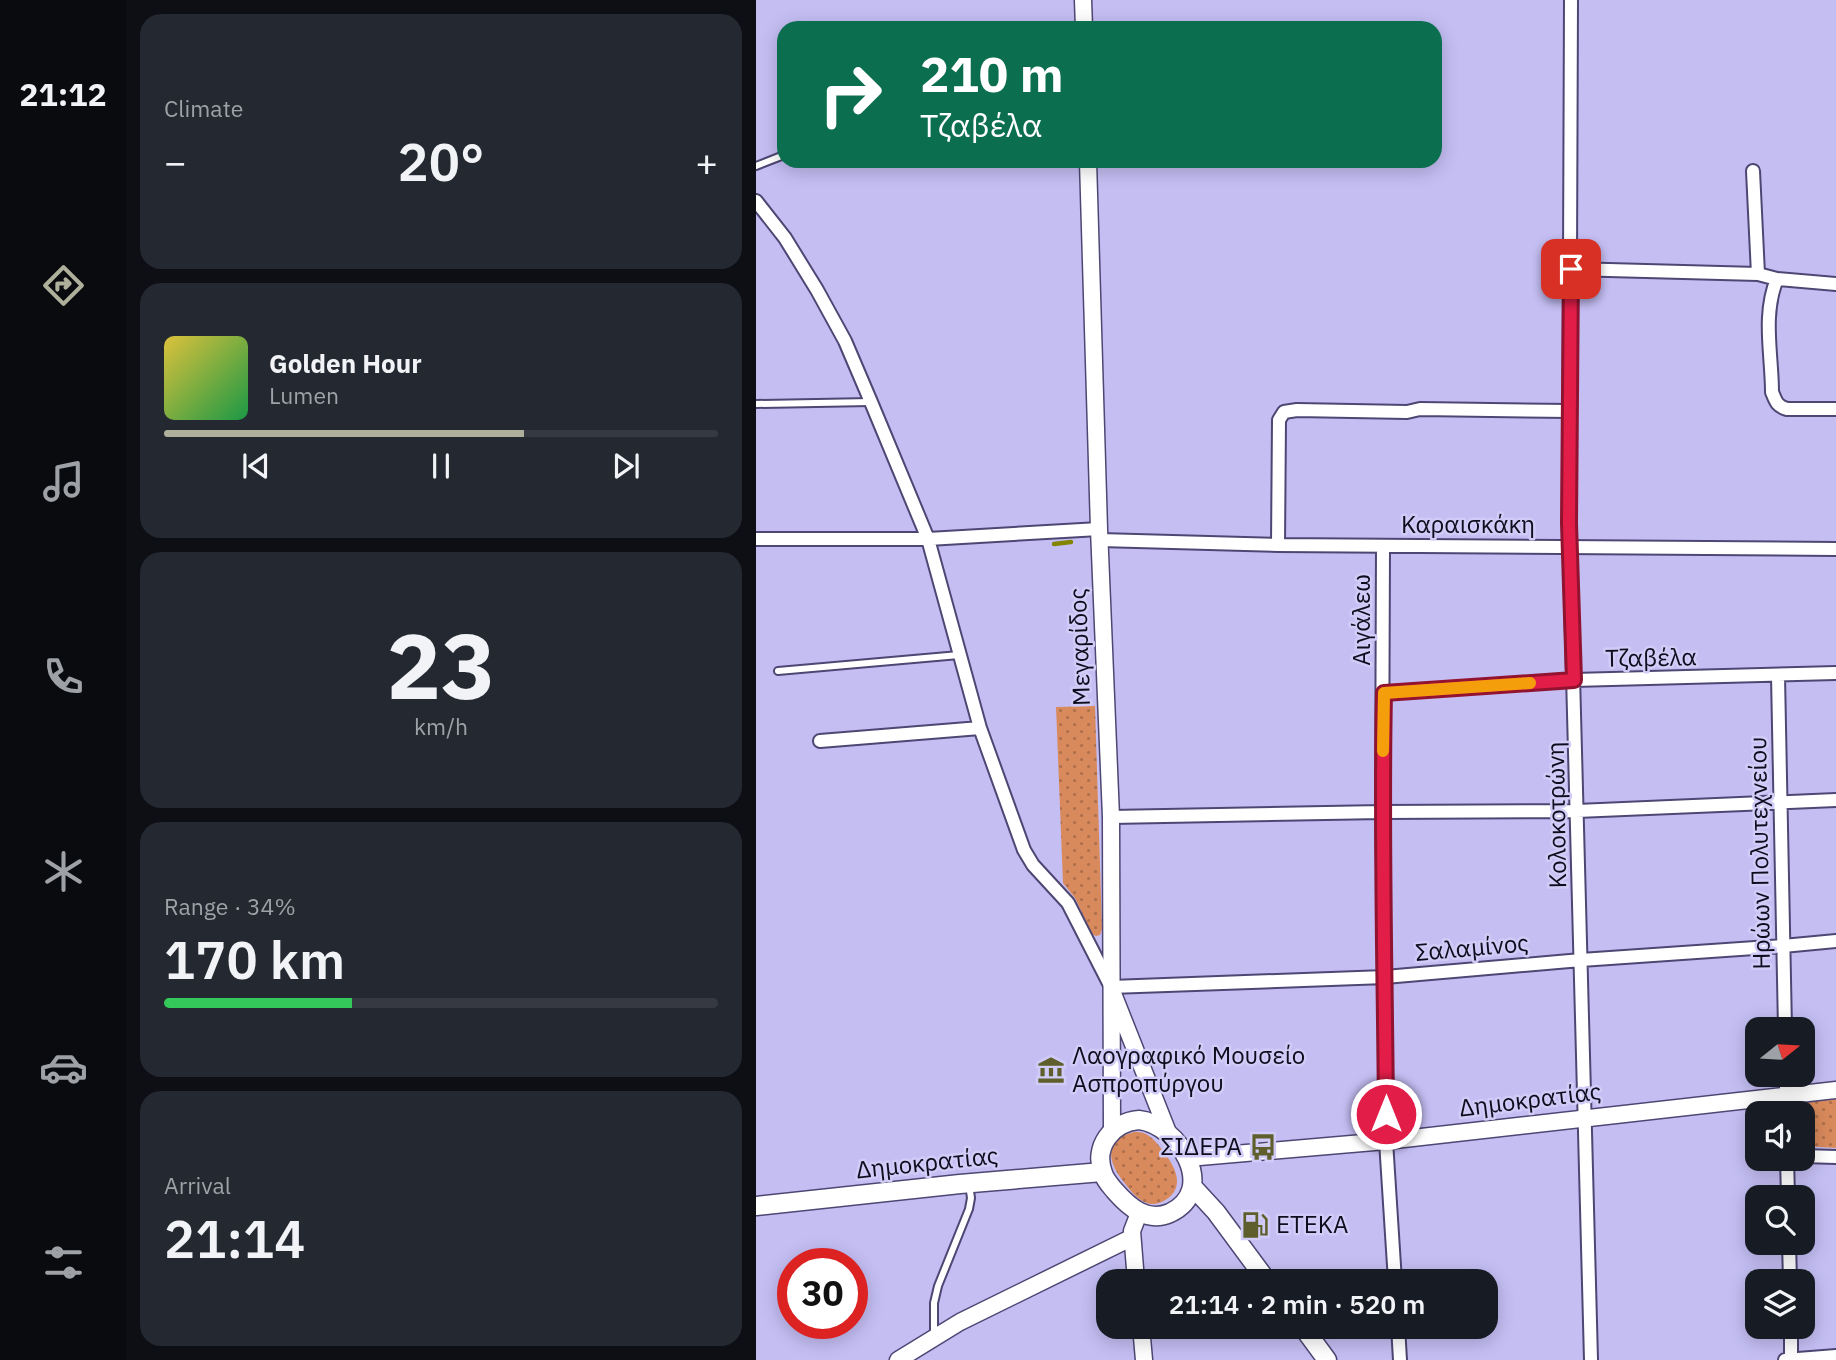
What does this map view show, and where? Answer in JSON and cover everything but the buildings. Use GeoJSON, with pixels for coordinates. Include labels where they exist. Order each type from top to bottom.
{"type":"FeatureCollection","features":[{"type":"Feature","properties":{"kind":"main road"},"geometry":{"type":"LineString","coordinates":[[1139,1120],[1154,1123],[1169,1135],[1188,1158],[1192,1170],[1192,1186],[1185,1200],[1170,1213],[1158,1216],[1139,1213],[1124,1202],[1102,1171],[1101,1147],[1112,1131],[1125,1123],[1139,1120]]}},
{"type":"Feature","properties":{"kind":"main road","name":"Δημοκρατίας"},"geometry":{"type":"LineString","coordinates":[[756,1206],[1102,1171]]}},
{"type":"Feature","properties":{"kind":"main road"},"geometry":{"type":"LineString","coordinates":[[1192,1186],[1216,1212],[1258,1269]]}},
{"type":"Feature","properties":{"kind":"main road"},"geometry":{"type":"LineString","coordinates":[[1312,1339],[1327,1360]]}},
{"type":"Feature","properties":{"kind":"street"},"geometry":{"type":"LineString","coordinates":[[1083,0],[1084,21]]}},
{"type":"Feature","properties":{"kind":"street","name":"Κολοκοτρώνη"},"geometry":{"type":"LineString","coordinates":[[1571,0],[1569,523],[1591,1360]]}},
{"type":"Feature","properties":{"kind":"street","name":"Μεγαρίδος"},"geometry":{"type":"LineString","coordinates":[[1088,168],[1111,817],[1112,1131]]}},
{"type":"Feature","properties":{"kind":"street"},"geometry":{"type":"LineString","coordinates":[[1753,171],[1758,274]]}},
{"type":"Feature","properties":{"kind":"street"},"geometry":{"type":"LineString","coordinates":[[756,201],[785,238],[845,341],[928,539],[980,728],[1024,850],[1033,865],[1068,903],[1111,987],[1169,1135]]}},
{"type":"Feature","properties":{"kind":"street"},"geometry":{"type":"LineString","coordinates":[[1571,269],[1758,274],[1777,279],[1836,284]]}},
{"type":"Feature","properties":{"kind":"street"},"geometry":{"type":"LineString","coordinates":[[1777,279],[1772,291],[1769,315],[1772,392],[1776,403],[1787,409],[1836,409]]}},
{"type":"Feature","properties":{"kind":"street"},"geometry":{"type":"LineString","coordinates":[[1278,545],[1279,420],[1284,412],[1407,412],[1420,409],[1570,411]]}},
{"type":"Feature","properties":{"kind":"street","name":"Καραισκάκη"},"geometry":{"type":"LineString","coordinates":[[756,539],[1100,535],[1278,545],[1383,547],[1836,549]]}},
{"type":"Feature","properties":{"kind":"street","name":"Αιγάλεω"},"geometry":{"type":"LineString","coordinates":[[1383,547],[1382,812],[1386,1142],[1394,1269]]}},
{"type":"Feature","properties":{"kind":"street","name":"Τζαβέλα"},"geometry":{"type":"LineString","coordinates":[[1384,693],[1574,680],[1836,673]]}},
{"type":"Feature","properties":{"kind":"street","name":"Ηρώων Πολυτεχνείου"},"geometry":{"type":"LineString","coordinates":[[1778,676],[1785,1017]]}},
{"type":"Feature","properties":{"kind":"street"},"geometry":{"type":"LineString","coordinates":[[820,741],[980,728]]}},
{"type":"Feature","properties":{"kind":"street"},"geometry":{"type":"LineString","coordinates":[[1111,817],[1577,811],[1836,800]]}},
{"type":"Feature","properties":{"kind":"street","name":"Σαλαμίνος"},"geometry":{"type":"LineString","coordinates":[[1111,987],[1385,977],[1836,941]]}},
{"type":"Feature","properties":{"kind":"street"},"geometry":{"type":"LineString","coordinates":[[1786,1087],[1786,1101]]}},
{"type":"Feature","properties":{"kind":"street","name":"Δημοκρατίας"},"geometry":{"type":"LineString","coordinates":[[1188,1158],[1386,1142],[1836,1090]]}},
{"type":"Feature","properties":{"kind":"street"},"geometry":{"type":"LineString","coordinates":[[1815,1156],[1836,1157]]}},
{"type":"Feature","properties":{"kind":"street"},"geometry":{"type":"LineString","coordinates":[[1135,1269],[1131,1238],[1133,1224],[1139,1213]]}},
{"type":"Feature","properties":{"kind":"street"},"geometry":{"type":"LineString","coordinates":[[898,1360],[934,1336],[1131,1238]]}},
{"type":"Feature","properties":{"kind":"street"},"geometry":{"type":"LineString","coordinates":[[1142,1339],[1144,1360]]}},
{"type":"Feature","properties":{"kind":"street"},"geometry":{"type":"LineString","coordinates":[[1399,1339],[1400,1360]]}},
{"type":"Feature","properties":{"kind":"street"},"geometry":{"type":"LineString","coordinates":[[1791,1339],[1791,1360]]}},
{"type":"Feature","properties":{"kind":"street"},"geometry":{"type":"LineString","coordinates":[[1785,1360],[1836,1356]]}},
{"type":"Feature","properties":{"kind":"lane"},"geometry":{"type":"LineString","coordinates":[[756,166],[777,158]]}},
{"type":"Feature","properties":{"kind":"lane"},"geometry":{"type":"LineString","coordinates":[[756,404],[871,402]]}},
{"type":"Feature","properties":{"kind":"lane"},"geometry":{"type":"LineString","coordinates":[[778,671],[959,655]]}},
{"type":"Feature","properties":{"kind":"lane"},"geometry":{"type":"LineString","coordinates":[[934,1336],[934,1303],[969,1209],[969,1183]]}},
{"type":"Feature","properties":{"kind":"shaded area"},"geometry":{"type":"Polygon","coordinates":[[[1095,706],[1102,929],[1100,935],[1096,936],[1092,934],[1075,898],[1063,883],[1056,707],[1095,706]]]}},
{"type":"Feature","properties":{"kind":"shaded area"},"geometry":{"type":"Polygon","coordinates":[[[1836,1093],[1836,1148],[1815,1147],[1815,1101],[1785,1101],[1785,1098],[1836,1093]]]}},
{"type":"Feature","properties":{"kind":"shaded area"},"geometry":{"type":"Polygon","coordinates":[[[1134,1132],[1153,1139],[1174,1169],[1176,1188],[1173,1194],[1160,1203],[1147,1203],[1136,1197],[1114,1166],[1111,1152],[1113,1145],[1124,1135],[1134,1132]]]}},
{"type":"Feature","properties":{"kind":"waterway"},"geometry":{"type":"LineString","coordinates":[[1054,544],[1071,542]]}},
{"type":"Feature","properties":{"kind":"slow traffic"},"geometry":{"type":"LineString","coordinates":[[1383,751],[1384,693],[1530,683]]}},
{"type":"Feature","properties":{"kind":"place","name":"Λαογραφικό Μουσείο Ασπροπύργου"},"geometry":{"type":"Point","coordinates":[1051,1070]}},
{"type":"Feature","properties":{"kind":"place","name":"ΣΙΔΕΡΑ"},"geometry":{"type":"Point","coordinates":[1263,1147]}},
{"type":"Feature","properties":{"kind":"place","name":"ΕΤΕΚΑ"},"geometry":{"type":"Point","coordinates":[1255,1225]}},
{"type":"Feature","properties":{"kind":"route"},"geometry":{"type":"LineString","coordinates":[[1386,1114],[1382,812],[1384,693],[1574,680],[1569,523],[1571,269]]}}]}
